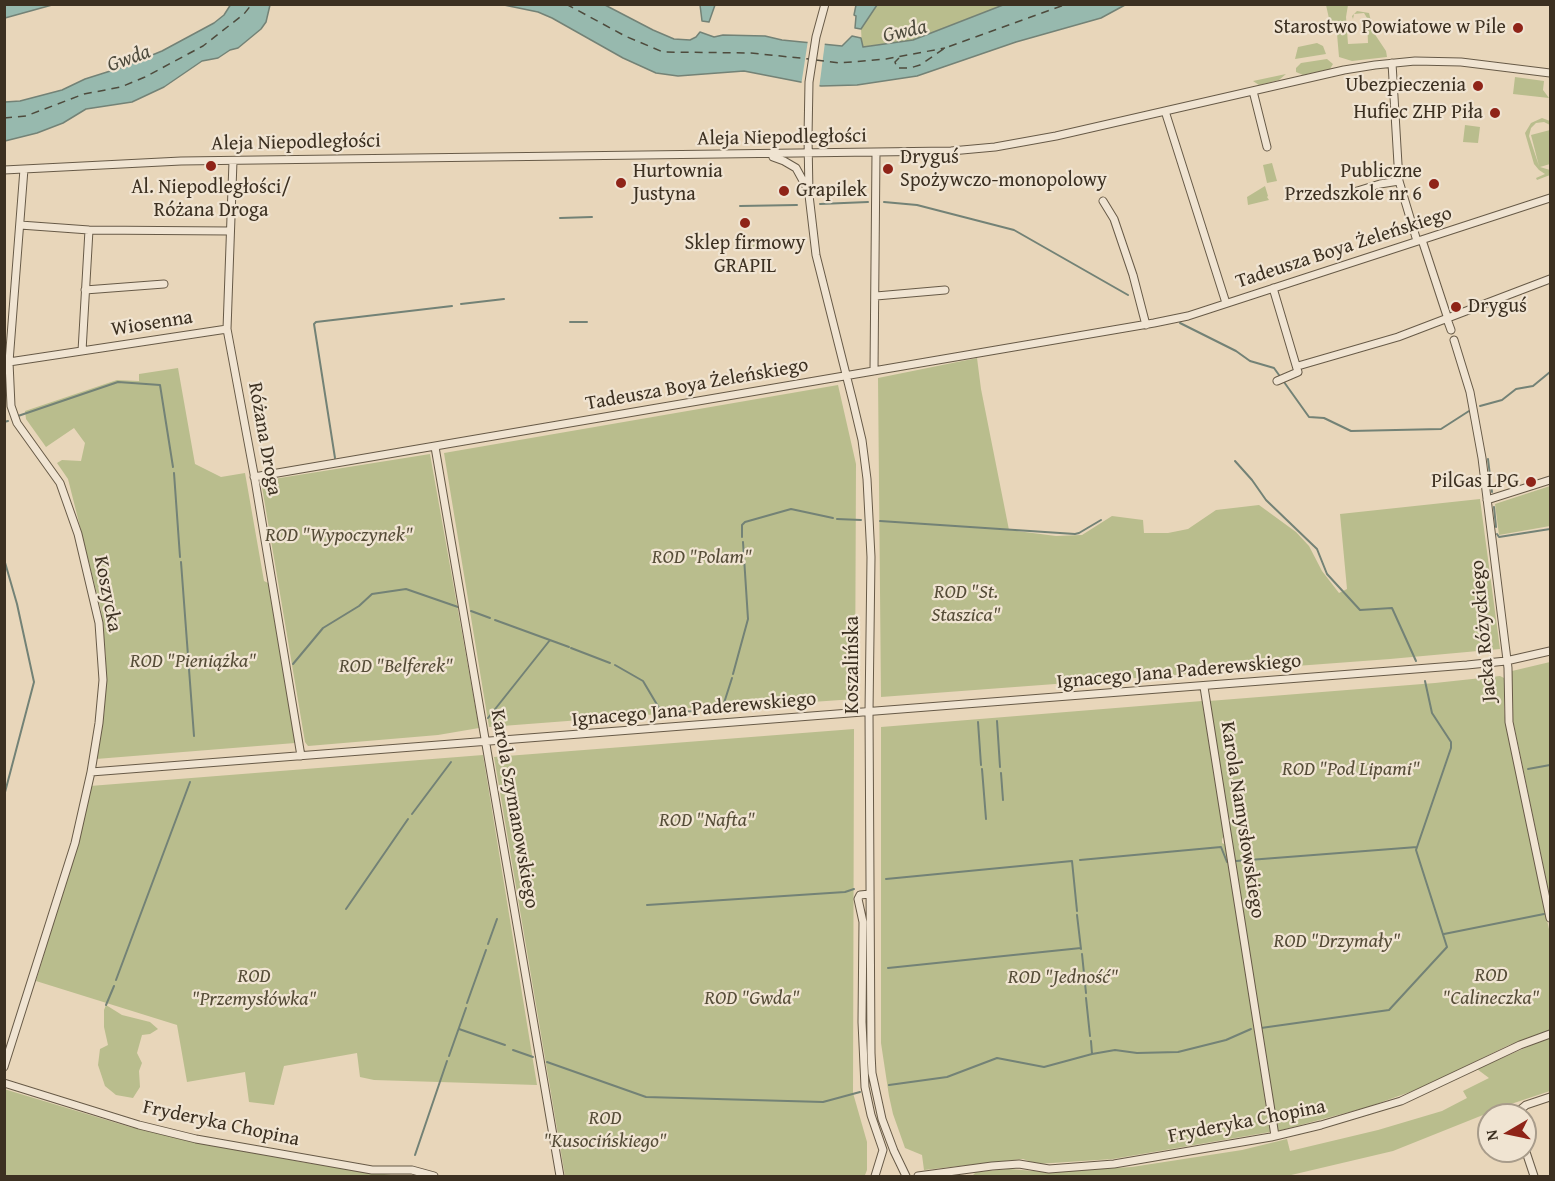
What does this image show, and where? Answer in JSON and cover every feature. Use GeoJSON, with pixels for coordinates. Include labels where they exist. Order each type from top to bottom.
{"type":"FeatureCollection","features":[{"type":"Feature","properties":{"kind":"street","name":"Koszalińska"},"geometry":{"type":"LineString","coordinates":[[825,4],[811,66],[808,115],[809,195],[816,255],[863,449],[871,557],[869,712],[872,1073],[882,1119],[906,1176]]}},
{"type":"Feature","properties":{"kind":"street","name":"Aleja Niepodległości"},"geometry":{"type":"LineString","coordinates":[[4,170],[233,160],[951,151],[995,147],[1056,136],[1352,69],[1392,63],[1461,62],[1551,73]]}},
{"type":"Feature","properties":{"kind":"street"},"geometry":{"type":"LineString","coordinates":[[1392,63],[1398,181],[1451,330]]}},
{"type":"Feature","properties":{"kind":"street"},"geometry":{"type":"LineString","coordinates":[[1253,91],[1267,147]]}},
{"type":"Feature","properties":{"kind":"street"},"geometry":{"type":"LineString","coordinates":[[1165,111],[1227,303]]}},
{"type":"Feature","properties":{"kind":"street"},"geometry":{"type":"LineString","coordinates":[[874,371],[876,153]]}},
{"type":"Feature","properties":{"kind":"street"},"geometry":{"type":"LineString","coordinates":[[765,155],[784,160],[796,168],[809,195]]}},
{"type":"Feature","properties":{"kind":"street","name":"Różana Droga"},"geometry":{"type":"LineString","coordinates":[[233,160],[227,329],[301,756]]}},
{"type":"Feature","properties":{"kind":"street","name":"Koszycka"},"geometry":{"type":"LineString","coordinates":[[4,1067],[75,843],[91,772],[103,680],[99,623],[78,534],[60,483],[17,423],[13,413],[9,362],[24,169]]}},
{"type":"Feature","properties":{"kind":"street"},"geometry":{"type":"LineString","coordinates":[[1341,196],[1398,181]]}},
{"type":"Feature","properties":{"kind":"street","name":"Tadeusza Boya Żeleńskiego"},"geometry":{"type":"LineString","coordinates":[[254,477],[1188,316],[1551,198]]}},
{"type":"Feature","properties":{"kind":"street"},"geometry":{"type":"LineString","coordinates":[[1103,201],[1114,219],[1133,275],[1146,325]]}},
{"type":"Feature","properties":{"kind":"street"},"geometry":{"type":"LineString","coordinates":[[20,225],[88,230],[230,231]]}},
{"type":"Feature","properties":{"kind":"street","name":"Wiosenna"},"geometry":{"type":"LineString","coordinates":[[82,351],[88,230]]}},
{"type":"Feature","properties":{"kind":"street"},"geometry":{"type":"LineString","coordinates":[[1298,366],[1398,338],[1551,279]]}},
{"type":"Feature","properties":{"kind":"street","name":"Wiosenna"},"geometry":{"type":"LineString","coordinates":[[85,290],[164,284]]}},
{"type":"Feature","properties":{"kind":"street"},"geometry":{"type":"LineString","coordinates":[[1273,288],[1298,366],[1298,372],[1276,381]]}},
{"type":"Feature","properties":{"kind":"street"},"geometry":{"type":"LineString","coordinates":[[876,296],[945,290]]}},
{"type":"Feature","properties":{"kind":"street","name":"Wiosenna"},"geometry":{"type":"LineString","coordinates":[[9,362],[227,329]]}},
{"type":"Feature","properties":{"kind":"street","name":"Jacka Różyckiego"},"geometry":{"type":"LineString","coordinates":[[1454,340],[1475,413],[1506,661],[1509,722],[1551,918]]}},
{"type":"Feature","properties":{"kind":"street","name":"Karola Szymanowskiego"},"geometry":{"type":"LineString","coordinates":[[435,447],[560,1176]]}},
{"type":"Feature","properties":{"kind":"street"},"geometry":{"type":"LineString","coordinates":[[1487,500],[1551,480]]}},
{"type":"Feature","properties":{"kind":"street","name":"Ignacego Jana Paderewskiego"},"geometry":{"type":"LineString","coordinates":[[91,772],[1203,687],[1506,661],[1551,651]]}},
{"type":"Feature","properties":{"kind":"street","name":"Karola Namysłowskiego"},"geometry":{"type":"LineString","coordinates":[[1203,687],[1275,1136]]}},
{"type":"Feature","properties":{"kind":"street"},"geometry":{"type":"LineString","coordinates":[[870,894],[860,895],[858,898],[863,922],[864,1077],[871,1114],[883,1150],[875,1176]]}},
{"type":"Feature","properties":{"kind":"street","name":"Fryderyka Chopina"},"geometry":{"type":"LineString","coordinates":[[918,1176],[1001,1165],[1019,1164],[1049,1169],[1114,1164],[1275,1136],[1401,1101],[1520,1045],[1551,1034]]}},
{"type":"Feature","properties":{"kind":"street","name":"Fryderyka Chopina"},"geometry":{"type":"LineString","coordinates":[[4,1083],[139,1125],[196,1139],[372,1170],[412,1170],[434,1176]]}},
{"type":"Feature","properties":{"kind":"street"},"geometry":{"type":"LineString","coordinates":[[1532,1103],[1551,1097]]}},
{"type":"Feature","properties":{"kind":"green space"},"geometry":{"type":"Polygon","coordinates":[[[877,5],[1003,5],[913,40],[862,47],[861,29],[877,5]]]}},
{"type":"Feature","properties":{"kind":"green space"},"geometry":{"type":"Polygon","coordinates":[[[1326,5],[1348,5],[1346,17],[1348,44],[1368,43],[1367,18],[1364,13],[1354,14],[1357,11],[1369,13],[1374,33],[1386,51],[1387,57],[1352,61],[1339,57],[1336,22],[1330,23],[1326,5]]]}},
{"type":"Feature","properties":{"kind":"green space"},"geometry":{"type":"Polygon","coordinates":[[[1317,43],[1323,46],[1326,54],[1295,59],[1298,47],[1317,43]]]}},
{"type":"Feature","properties":{"kind":"green space"},"geometry":{"type":"Polygon","coordinates":[[[1327,59],[1333,64],[1330,69],[1303,75],[1296,72],[1296,68],[1301,63],[1327,59]]]}},
{"type":"Feature","properties":{"kind":"green space"},"geometry":{"type":"Polygon","coordinates":[[[1286,74],[1279,80],[1259,85],[1253,81],[1286,74]]]}},
{"type":"Feature","properties":{"kind":"green space"},"geometry":{"type":"Polygon","coordinates":[[[1515,77],[1544,81],[1543,90],[1549,98],[1513,94],[1515,77]]]}},
{"type":"Feature","properties":{"kind":"green space"},"geometry":{"type":"Polygon","coordinates":[[[1542,118],[1550,121],[1550,125],[1544,122],[1536,123],[1531,128],[1529,136],[1539,166],[1531,135],[1550,130],[1550,164],[1540,167],[1550,170],[1550,175],[1537,180],[1536,178],[1545,174],[1534,164],[1525,133],[1531,123],[1542,118]]]}},
{"type":"Feature","properties":{"kind":"green space"},"geometry":{"type":"Polygon","coordinates":[[[1465,125],[1480,127],[1478,143],[1463,142],[1465,125]]]}},
{"type":"Feature","properties":{"kind":"green space"},"geometry":{"type":"Polygon","coordinates":[[[1272,163],[1277,181],[1267,183],[1263,165],[1272,163]]]}},
{"type":"Feature","properties":{"kind":"green space"},"geometry":{"type":"Polygon","coordinates":[[[1265,186],[1269,200],[1248,205],[1247,197],[1265,186]]]}},
{"type":"Feature","properties":{"kind":"green space"},"geometry":{"type":"Polygon","coordinates":[[[758,238],[764,240],[763,246],[752,248],[747,246],[748,240],[755,241],[758,238]]]}},
{"type":"Feature","properties":{"kind":"green space","name":"ROD \"St. Staszica\""},"geometry":{"type":"Polygon","coordinates":[[[977,358],[1009,530],[1056,536],[1082,535],[1112,516],[1143,520],[1144,533],[1168,533],[1188,529],[1216,510],[1259,505],[1296,532],[1309,546],[1322,571],[1339,593],[1347,589],[1340,514],[1480,499],[1500,649],[881,697],[878,378],[977,358]]]}},
{"type":"Feature","properties":{"kind":"green space","name":"ROD \"Pieniążka\""},"geometry":{"type":"Polygon","coordinates":[[[178,368],[195,464],[221,477],[245,473],[264,581],[268,583],[295,743],[96,759],[104,716],[106,683],[101,610],[68,479],[57,463],[62,460],[81,461],[85,443],[74,428],[46,447],[26,419],[25,411],[117,380],[139,381],[139,374],[178,368]]]}},
{"type":"Feature","properties":{"kind":"green space","name":"ROD \"Polam\""},"geometry":{"type":"Polygon","coordinates":[[[838,385],[856,464],[855,699],[726,708],[715,706],[664,710],[659,714],[489,727],[444,453],[838,385]]]}},
{"type":"Feature","properties":{"kind":"green space"},"geometry":{"type":"Polygon","coordinates":[[[430,454],[479,728],[438,735],[308,746],[305,742],[261,481],[430,454]]]}},
{"type":"Feature","properties":{"kind":"green space"},"geometry":{"type":"Polygon","coordinates":[[[1550,486],[1550,526],[1499,535],[1495,504],[1550,486]]]}},
{"type":"Feature","properties":{"kind":"green space"},"geometry":{"type":"Polygon","coordinates":[[[1550,662],[1550,898],[1511,711],[1512,671],[1550,662]]]}},
{"type":"Feature","properties":{"kind":"green space"},"geometry":{"type":"Polygon","coordinates":[[[1500,676],[1504,678],[1506,726],[1550,934],[1550,1031],[1509,1045],[1421,1088],[1368,1107],[1278,1131],[1209,701],[1500,676]]]}},
{"type":"Feature","properties":{"kind":"green space","name":"ROD \"Jedność\""},"geometry":{"type":"Polygon","coordinates":[[[1202,701],[1224,836],[1222,843],[1226,845],[1270,1132],[1113,1159],[1037,1164],[1023,1159],[924,1170],[922,1155],[905,1148],[893,1114],[881,1043],[881,727],[1202,701]]]}},
{"type":"Feature","properties":{"kind":"green space"},"geometry":{"type":"Polygon","coordinates":[[[854,729],[853,1093],[867,1142],[865,1175],[565,1176],[494,757],[854,729]]]}},
{"type":"Feature","properties":{"kind":"green space","name":"ROD \"Przemysłówka\""},"geometry":{"type":"Polygon","coordinates":[[[483,755],[537,1085],[374,1080],[360,1077],[357,1053],[284,1066],[274,1105],[249,1102],[245,1072],[187,1082],[177,1025],[36,981],[80,835],[90,786],[483,755]]]}},
{"type":"Feature","properties":{"kind":"green space"},"geometry":{"type":"Polygon","coordinates":[[[106,1005],[122,1015],[150,1022],[158,1029],[150,1034],[142,1035],[137,1053],[142,1063],[139,1071],[140,1087],[133,1098],[116,1095],[105,1086],[98,1065],[100,1049],[108,1045],[104,1027],[106,1005]]]}},
{"type":"Feature","properties":{"kind":"green space"},"geometry":{"type":"Polygon","coordinates":[[[1550,1037],[1550,1091],[1514,1103],[1477,1103],[1477,1117],[1393,1151],[1287,1176],[972,1176],[976,1172],[1009,1169],[1047,1172],[1132,1167],[1242,1150],[1287,1139],[1290,1151],[1378,1130],[1442,1111],[1467,1098],[1463,1091],[1489,1078],[1477,1069],[1550,1037]]]}},
{"type":"Feature","properties":{"kind":"green space"},"geometry":{"type":"Polygon","coordinates":[[[4,1089],[130,1127],[301,1162],[398,1176],[5,1176],[4,1089]]]}},
{"type":"Feature","properties":{"kind":"water"},"geometry":{"type":"Polygon","coordinates":[[[5,4],[52,5],[5,18],[5,4]]]}},
{"type":"Feature","properties":{"kind":"water"},"geometry":{"type":"Polygon","coordinates":[[[231,4],[270,5],[266,22],[261,29],[238,48],[218,58],[202,61],[164,87],[132,102],[86,109],[63,123],[37,133],[5,141],[5,102],[20,101],[62,90],[85,79],[162,51],[214,23],[224,15],[231,4]]]}},
{"type":"Feature","properties":{"kind":"water"},"geometry":{"type":"Polygon","coordinates":[[[504,5],[605,5],[674,39],[690,40],[700,32],[714,37],[723,35],[765,36],[842,46],[852,36],[861,38],[863,47],[913,40],[1003,5],[1125,5],[1101,18],[1016,42],[917,76],[857,85],[821,86],[744,71],[678,76],[656,73],[623,58],[552,18],[538,12],[504,5]]]}},
{"type":"Feature","properties":{"kind":"water"},"geometry":{"type":"Polygon","coordinates":[[[700,5],[715,5],[709,22],[702,21],[700,5]]]}},
{"type":"Feature","properties":{"kind":"water"},"geometry":{"type":"Polygon","coordinates":[[[856,5],[877,5],[861,29],[855,28],[856,5]]]}},
{"type":"Feature","properties":{"kind":"pier"},"geometry":{"type":"Polygon","coordinates":[[[808,40],[825,42],[819,89],[801,86],[808,40]]]}},
{"type":"Feature","properties":{"kind":"waterway"},"geometry":{"type":"LineString","coordinates":[[820,204],[868,202]]}},
{"type":"Feature","properties":{"kind":"waterway"},"geometry":{"type":"LineString","coordinates":[[884,202],[917,205],[1014,230],[1128,295]]}},
{"type":"Feature","properties":{"kind":"waterway"},"geometry":{"type":"LineString","coordinates":[[740,206],[797,205]]}},
{"type":"Feature","properties":{"kind":"waterway"},"geometry":{"type":"LineString","coordinates":[[560,218],[592,217]]}},
{"type":"Feature","properties":{"kind":"waterway"},"geometry":{"type":"LineString","coordinates":[[461,304],[504,299]]}},
{"type":"Feature","properties":{"kind":"waterway"},"geometry":{"type":"LineString","coordinates":[[335,458],[314,324],[452,306]]}},
{"type":"Feature","properties":{"kind":"waterway"},"geometry":{"type":"LineString","coordinates":[[570,322],[587,322]]}},
{"type":"Feature","properties":{"kind":"waterway"},"geometry":{"type":"LineString","coordinates":[[1180,323],[1236,351],[1250,361],[1274,368],[1309,417],[1324,418],[1351,431],[1441,429],[1469,411]]}},
{"type":"Feature","properties":{"kind":"waterway"},"geometry":{"type":"LineString","coordinates":[[1480,406],[1502,400],[1516,389],[1533,386],[1550,372]]}},
{"type":"Feature","properties":{"kind":"waterway"},"geometry":{"type":"LineString","coordinates":[[18,416],[118,382],[160,385],[173,467]]}},
{"type":"Feature","properties":{"kind":"waterway"},"geometry":{"type":"LineString","coordinates":[[4,422],[8,421]]}},
{"type":"Feature","properties":{"kind":"waterway"},"geometry":{"type":"LineString","coordinates":[[1488,459],[1492,492]]}},
{"type":"Feature","properties":{"kind":"waterway"},"geometry":{"type":"LineString","coordinates":[[1235,461],[1266,500],[1317,549],[1327,574],[1360,610],[1392,608],[1416,661]]}},
{"type":"Feature","properties":{"kind":"waterway"},"geometry":{"type":"LineString","coordinates":[[174,473],[180,557]]}},
{"type":"Feature","properties":{"kind":"waterway"},"geometry":{"type":"LineString","coordinates":[[1494,507],[1496,527]]}},
{"type":"Feature","properties":{"kind":"waterway"},"geometry":{"type":"LineString","coordinates":[[742,537],[742,525],[745,522],[791,509],[833,518]]}},
{"type":"Feature","properties":{"kind":"waterway"},"geometry":{"type":"LineString","coordinates":[[837,519],[861,520]]}},
{"type":"Feature","properties":{"kind":"waterway"},"geometry":{"type":"LineString","coordinates":[[880,521],[1075,534],[1101,520]]}},
{"type":"Feature","properties":{"kind":"waterway"},"geometry":{"type":"LineString","coordinates":[[1497,534],[1499,537],[1550,529]]}},
{"type":"Feature","properties":{"kind":"waterway"},"geometry":{"type":"LineString","coordinates":[[733,674],[748,619],[743,542]]}},
{"type":"Feature","properties":{"kind":"waterway"},"geometry":{"type":"LineString","coordinates":[[4,559],[17,604],[34,682],[4,796]]}},
{"type":"Feature","properties":{"kind":"waterway"},"geometry":{"type":"LineString","coordinates":[[181,562],[194,736]]}},
{"type":"Feature","properties":{"kind":"waterway"},"geometry":{"type":"LineString","coordinates":[[293,664],[323,628],[359,606],[372,594],[406,589],[458,607]]}},
{"type":"Feature","properties":{"kind":"waterway"},"geometry":{"type":"LineString","coordinates":[[471,611],[490,618]]}},
{"type":"Feature","properties":{"kind":"waterway"},"geometry":{"type":"LineString","coordinates":[[495,620],[569,647]]}},
{"type":"Feature","properties":{"kind":"waterway"},"geometry":{"type":"LineString","coordinates":[[488,718],[550,640]]}},
{"type":"Feature","properties":{"kind":"waterway"},"geometry":{"type":"LineString","coordinates":[[571,648],[610,663]]}},
{"type":"Feature","properties":{"kind":"waterway"},"geometry":{"type":"LineString","coordinates":[[615,665],[643,681],[662,713],[696,711]]}},
{"type":"Feature","properties":{"kind":"waterway"},"geometry":{"type":"LineString","coordinates":[[702,711],[717,709],[724,703],[732,678]]}},
{"type":"Feature","properties":{"kind":"waterway"},"geometry":{"type":"LineString","coordinates":[[1261,1028],[1389,1010],[1447,947],[1416,850],[1451,748],[1451,742],[1432,713],[1425,681]]}},
{"type":"Feature","properties":{"kind":"waterway"},"geometry":{"type":"LineString","coordinates":[[997,721],[1000,767]]}},
{"type":"Feature","properties":{"kind":"waterway"},"geometry":{"type":"LineString","coordinates":[[978,722],[981,765]]}},
{"type":"Feature","properties":{"kind":"waterway"},"geometry":{"type":"LineString","coordinates":[[412,814],[451,762]]}},
{"type":"Feature","properties":{"kind":"waterway"},"geometry":{"type":"LineString","coordinates":[[1528,769],[1550,765]]}},
{"type":"Feature","properties":{"kind":"waterway"},"geometry":{"type":"LineString","coordinates":[[982,769],[986,819]]}},
{"type":"Feature","properties":{"kind":"waterway"},"geometry":{"type":"LineString","coordinates":[[1001,773],[1003,800]]}},
{"type":"Feature","properties":{"kind":"waterway"},"geometry":{"type":"LineString","coordinates":[[116,980],[190,782]]}},
{"type":"Feature","properties":{"kind":"waterway"},"geometry":{"type":"LineString","coordinates":[[346,909],[408,819]]}},
{"type":"Feature","properties":{"kind":"waterway"},"geometry":{"type":"LineString","coordinates":[[1080,860],[1221,847],[1227,862]]}},
{"type":"Feature","properties":{"kind":"waterway"},"geometry":{"type":"LineString","coordinates":[[1236,861],[1417,847]]}},
{"type":"Feature","properties":{"kind":"waterway"},"geometry":{"type":"LineString","coordinates":[[886,879],[1072,861],[1077,911]]}},
{"type":"Feature","properties":{"kind":"waterway"},"geometry":{"type":"LineString","coordinates":[[647,905],[845,892],[854,889]]}},
{"type":"Feature","properties":{"kind":"waterway"},"geometry":{"type":"LineString","coordinates":[[1444,934],[1544,914]]}},
{"type":"Feature","properties":{"kind":"waterway"},"geometry":{"type":"LineString","coordinates":[[1077,915],[1081,949]]}},
{"type":"Feature","properties":{"kind":"waterway"},"geometry":{"type":"LineString","coordinates":[[488,944],[497,919]]}},
{"type":"Feature","properties":{"kind":"waterway"},"geometry":{"type":"LineString","coordinates":[[888,968],[1081,948]]}},
{"type":"Feature","properties":{"kind":"waterway"},"geometry":{"type":"LineString","coordinates":[[467,1003],[486,950]]}},
{"type":"Feature","properties":{"kind":"waterway"},"geometry":{"type":"LineString","coordinates":[[1082,954],[1086,993]]}},
{"type":"Feature","properties":{"kind":"waterway"},"geometry":{"type":"LineString","coordinates":[[106,1005],[114,986]]}},
{"type":"Feature","properties":{"kind":"waterway"},"geometry":{"type":"LineString","coordinates":[[1086,998],[1090,1036]]}},
{"type":"Feature","properties":{"kind":"waterway"},"geometry":{"type":"LineString","coordinates":[[449,1056],[466,1008]]}},
{"type":"Feature","properties":{"kind":"waterway"},"geometry":{"type":"LineString","coordinates":[[459,1029],[505,1045]]}},
{"type":"Feature","properties":{"kind":"waterway"},"geometry":{"type":"LineString","coordinates":[[1091,1041],[1092,1054],[1115,1050],[1137,1053],[1178,1052],[1226,1040],[1251,1029]]}},
{"type":"Feature","properties":{"kind":"waterway"},"geometry":{"type":"LineString","coordinates":[[513,1050],[533,1057]]}},
{"type":"Feature","properties":{"kind":"waterway"},"geometry":{"type":"LineString","coordinates":[[889,1085],[947,1077],[997,1058],[1044,1067],[1092,1054]]}},
{"type":"Feature","properties":{"kind":"waterway"},"geometry":{"type":"LineString","coordinates":[[415,1155],[447,1061]]}},
{"type":"Feature","properties":{"kind":"waterway"},"geometry":{"type":"LineString","coordinates":[[547,1062],[646,1097],[823,1102],[860,1092]]}},
{"type":"Feature","properties":{"kind":"ferry route"},"geometry":{"type":"LineString","coordinates":[[4,118],[26,116],[84,94],[121,87],[145,77],[203,46],[244,14],[252,4]]}},
{"type":"Feature","properties":{"kind":"ferry route"},"geometry":{"type":"LineString","coordinates":[[566,4],[625,36],[663,52],[751,53],[809,59]]}},
{"type":"Feature","properties":{"kind":"ferry route"},"geometry":{"type":"LineString","coordinates":[[899,58],[895,62],[897,68],[920,65],[945,48],[1067,4]]}},
{"type":"Feature","properties":{"kind":"ferry route"},"geometry":{"type":"LineString","coordinates":[[816,60],[839,63],[886,59],[945,48]]}},
{"type":"Feature","properties":{"kind":"place","name":"Starostwo Powiatowe w Pile"},"geometry":{"type":"Point","coordinates":[1518,28]}},
{"type":"Feature","properties":{"kind":"place","name":"Ubezpieczenia"},"geometry":{"type":"Point","coordinates":[1478,86]}},
{"type":"Feature","properties":{"kind":"place","name":"Hufiec ZHP Piła"},"geometry":{"type":"Point","coordinates":[1495,113]}},
{"type":"Feature","properties":{"kind":"place","name":"Al. Niepodległości/ Różana Droga"},"geometry":{"type":"Point","coordinates":[211,166]}},
{"type":"Feature","properties":{"kind":"place","name":"Dryguś Spożywczo-monopolowy"},"geometry":{"type":"Point","coordinates":[888,169]}},
{"type":"Feature","properties":{"kind":"place","name":"Hurtownia Justyna"},"geometry":{"type":"Point","coordinates":[621,183]}},
{"type":"Feature","properties":{"kind":"place","name":"Publiczne Przedszkole nr 6"},"geometry":{"type":"Point","coordinates":[1434,184]}},
{"type":"Feature","properties":{"kind":"place","name":"Grapilek"},"geometry":{"type":"Point","coordinates":[784,191]}},
{"type":"Feature","properties":{"kind":"place","name":"Sklep firmowy GRAPIL"},"geometry":{"type":"Point","coordinates":[745,223]}},
{"type":"Feature","properties":{"kind":"place","name":"Dryguś"},"geometry":{"type":"Point","coordinates":[1456,307]}},
{"type":"Feature","properties":{"kind":"place","name":"PilGas LPG"},"geometry":{"type":"Point","coordinates":[1531,482]}},
{"type":"Feature","properties":{"kind":"water label","name":"Gwda"},"geometry":{"type":"Point","coordinates":[905,32]}},
{"type":"Feature","properties":{"kind":"water label","name":"Gwda"},"geometry":{"type":"Point","coordinates":[129,59]}},
{"type":"Feature","properties":{"kind":"park label","name":"ROD \"Wypoczynek\""},"geometry":{"type":"Point","coordinates":[339,536]}},
{"type":"Feature","properties":{"kind":"park label","name":"ROD \"Belferek\""},"geometry":{"type":"Point","coordinates":[396,667]}},
{"type":"Feature","properties":{"kind":"park label","name":"ROD \"Pod Lipami\""},"geometry":{"type":"Point","coordinates":[1351,770]}},
{"type":"Feature","properties":{"kind":"park label","name":"ROD \"Nafta\""},"geometry":{"type":"Point","coordinates":[707,821]}},
{"type":"Feature","properties":{"kind":"park label","name":"ROD \"Drzymały\""},"geometry":{"type":"Point","coordinates":[1337,942]}},
{"type":"Feature","properties":{"kind":"park label","name":"ROD \"Calineczka\""},"geometry":{"type":"Point","coordinates":[1491,988]}},
{"type":"Feature","properties":{"kind":"park label","name":"ROD \"Gwda\""},"geometry":{"type":"Point","coordinates":[752,999]}},
{"type":"Feature","properties":{"kind":"park label","name":"ROD \"Kusocińskiego\""},"geometry":{"type":"Point","coordinates":[605,1130]}}]}
